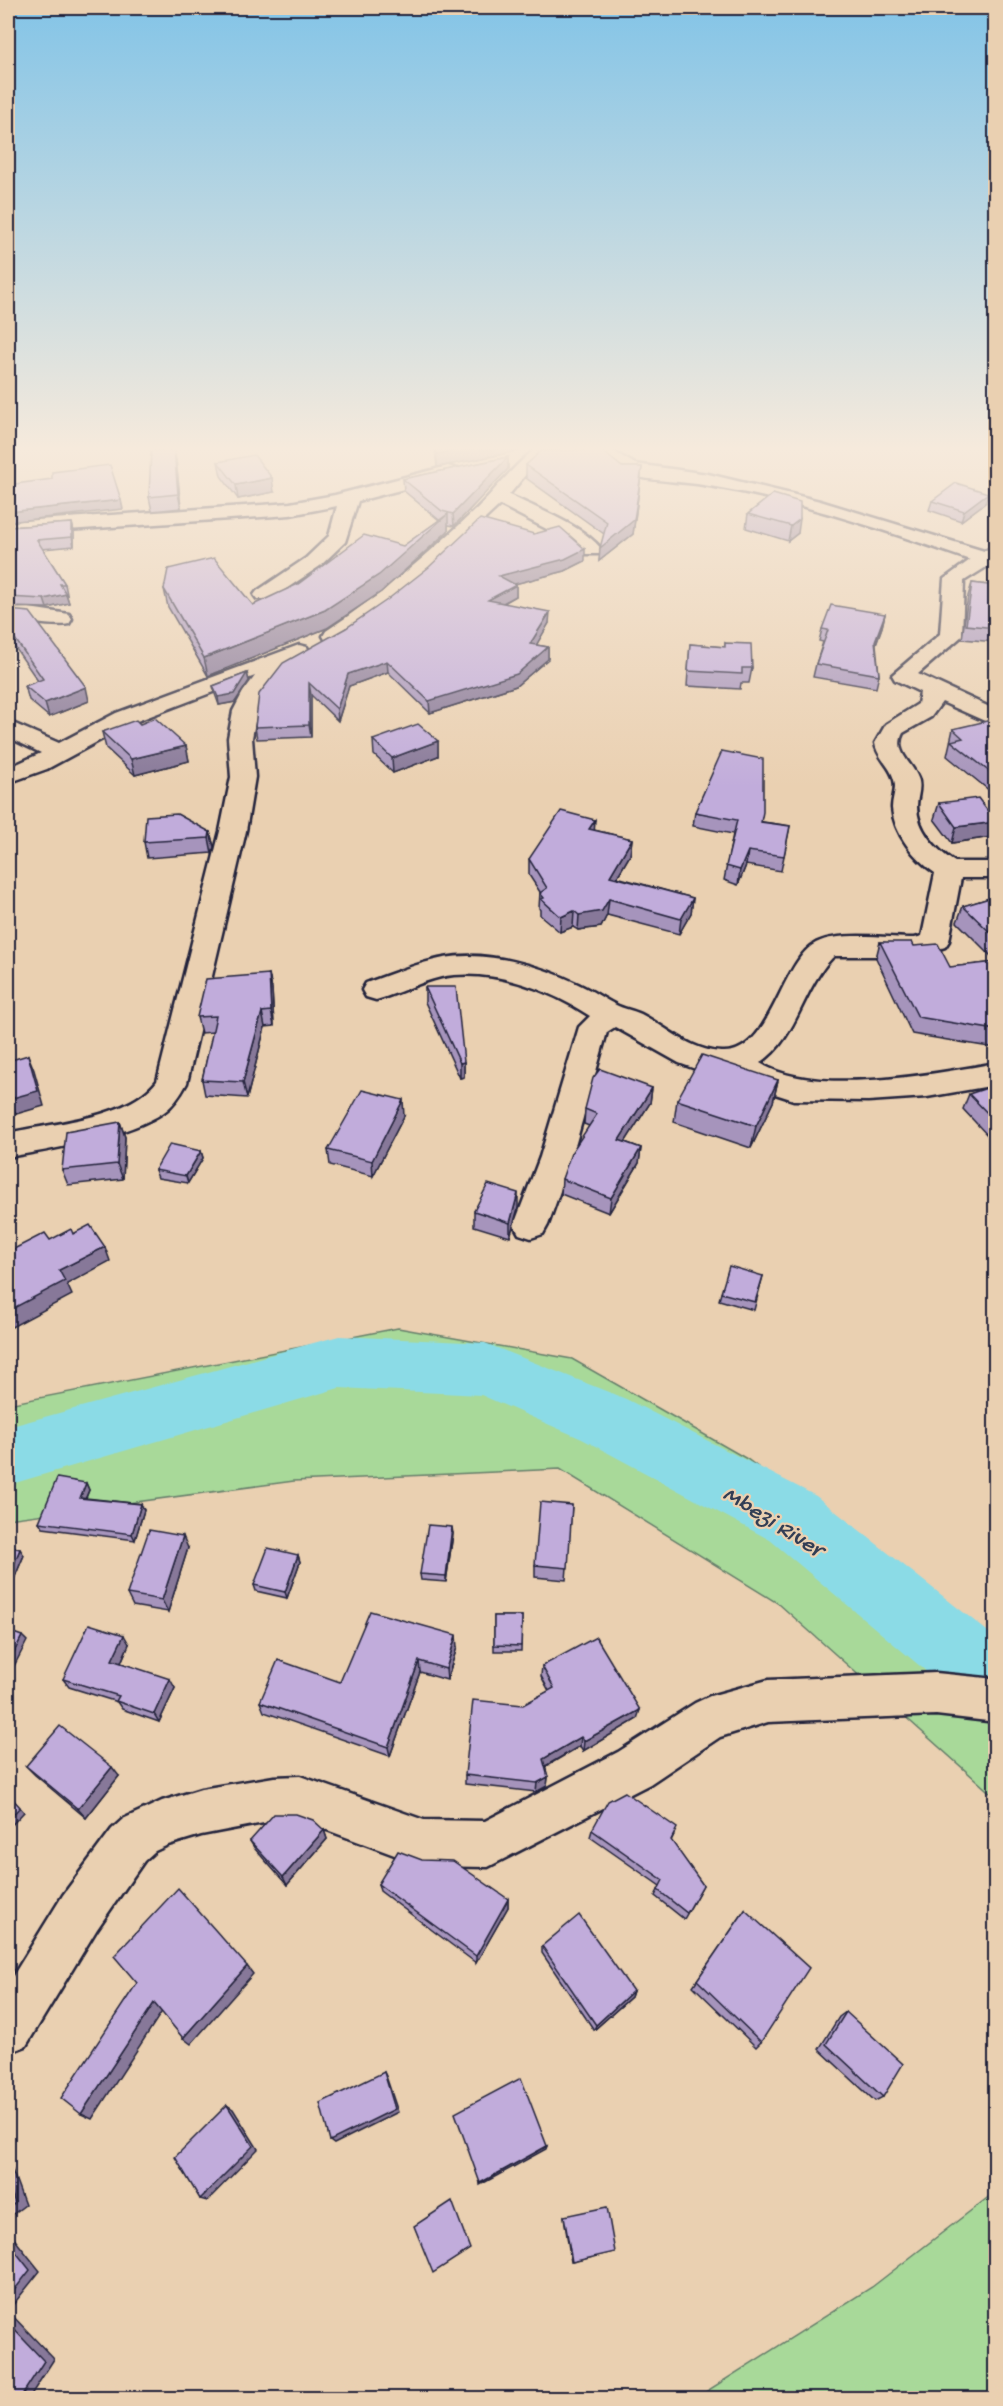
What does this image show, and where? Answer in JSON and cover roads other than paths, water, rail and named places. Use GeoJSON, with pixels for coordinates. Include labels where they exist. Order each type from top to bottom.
{"type":"FeatureCollection","features":[{"type":"Feature","properties":{"kind":"street"},"geometry":{"type":"LineString","coordinates":[[264,595],[313,562]]}},
{"type":"Feature","properties":{"kind":"street"},"geometry":{"type":"LineString","coordinates":[[8,776],[145,709],[299,652],[336,635],[389,598],[429,562]]}},
{"type":"Feature","properties":{"kind":"street"},"geometry":{"type":"LineString","coordinates":[[979,562],[954,579],[955,599],[951,636],[903,675],[996,719]]}},
{"type":"Feature","properties":{"kind":"street"},"geometry":{"type":"LineString","coordinates":[[8,615],[37,615],[61,619]]}},
{"type":"Feature","properties":{"kind":"street"},"geometry":{"type":"LineString","coordinates":[[8,1145],[128,1116],[150,1106],[164,1095],[172,1083],[234,831],[243,777],[240,738],[245,711],[254,692],[270,673],[299,652]]}},
{"type":"Feature","properties":{"kind":"street"},"geometry":{"type":"LineString","coordinates":[[932,688],[933,698],[930,706],[893,731],[888,747],[892,758],[907,780],[905,809],[908,825],[932,860],[949,870],[996,870]]}},
{"type":"Feature","properties":{"kind":"street"},"geometry":{"type":"LineString","coordinates":[[8,729],[57,752]]}},
{"type":"Feature","properties":{"kind":"street"},"geometry":{"type":"LineString","coordinates":[[375,990],[454,966],[517,972],[547,980],[588,999],[613,1017],[625,1019],[674,1049],[701,1060],[721,1063],[737,1062],[753,1056],[769,1038],[801,979],[825,949],[917,947],[935,940],[949,870]]}},
{"type":"Feature","properties":{"kind":"street"},"geometry":{"type":"LineString","coordinates":[[531,1226],[556,1156],[594,1027],[613,1017]]}},
{"type":"Feature","properties":{"kind":"street"},"geometry":{"type":"LineString","coordinates":[[737,1062],[761,1078],[794,1089],[868,1090],[927,1086],[982,1074],[996,1074]]}},
{"type":"Feature","properties":{"kind":"street"},"geometry":{"type":"LineString","coordinates":[[8,2028],[80,1912],[128,1845],[139,1835],[162,1824],[201,1812],[274,1799],[300,1798],[424,1843],[488,1844],[634,1768],[710,1718],[768,1701],[936,1694],[996,1701]]}},
{"type":"Feature","properties":{"kind":"waterway","name":"Mbezi River"},"geometry":{"type":"LineString","coordinates":[[8,1456],[339,1362],[485,1369],[604,1419],[793,1518],[996,1684]]}}]}
